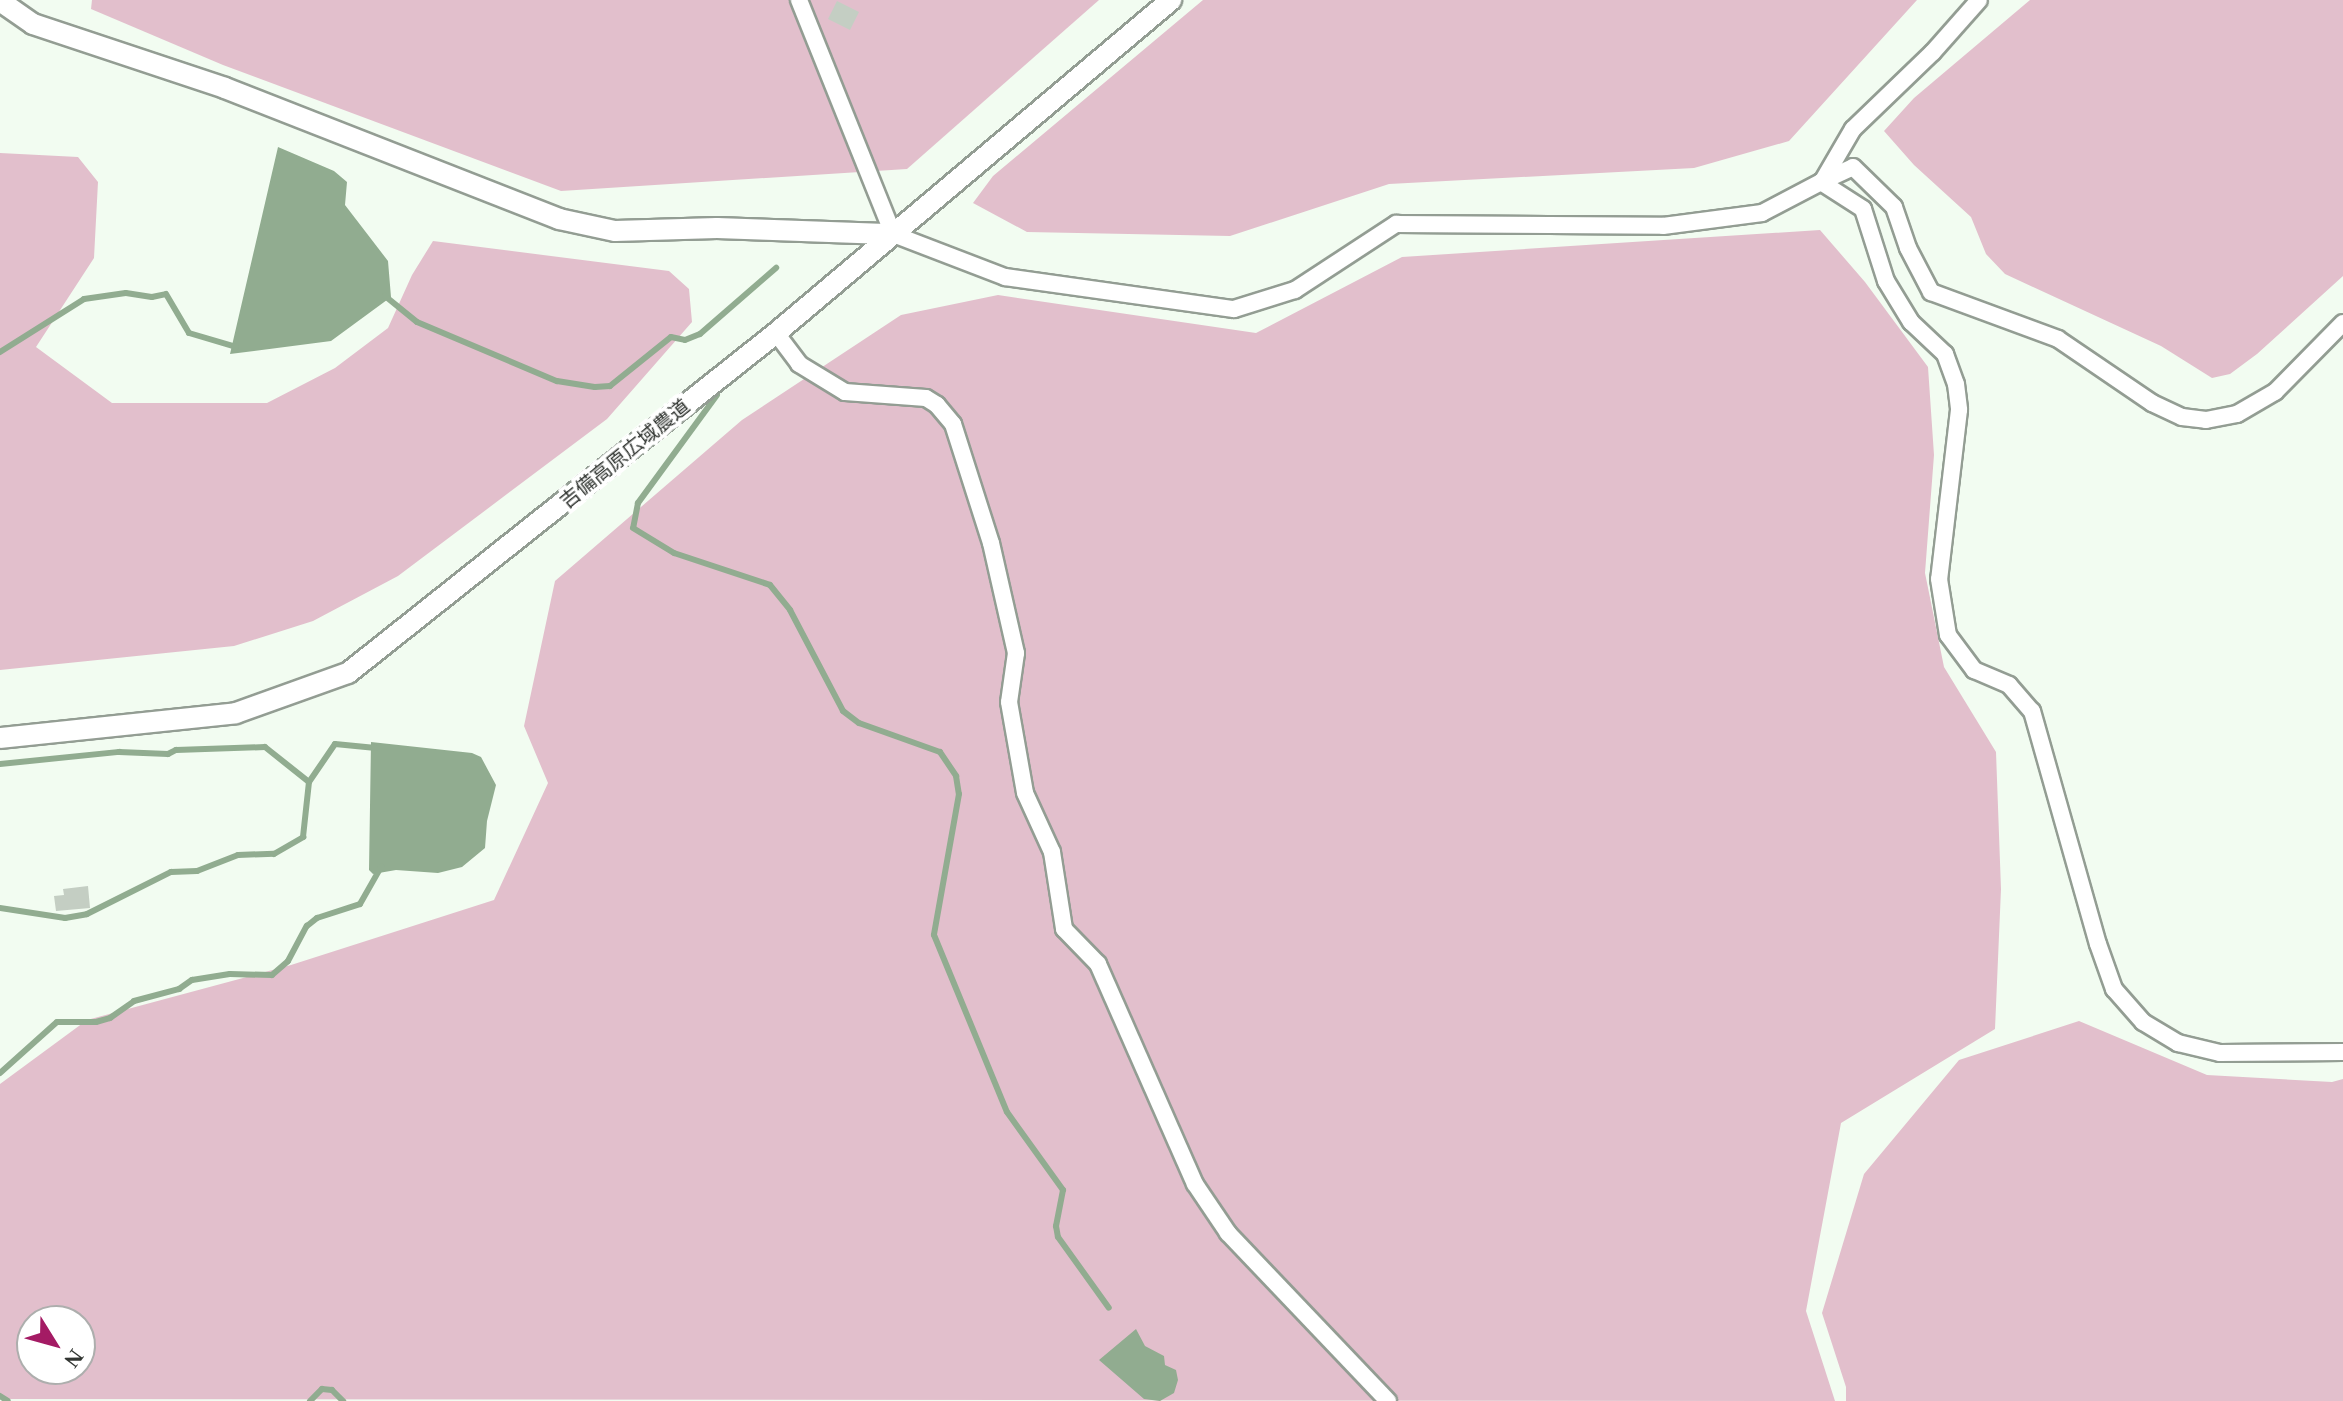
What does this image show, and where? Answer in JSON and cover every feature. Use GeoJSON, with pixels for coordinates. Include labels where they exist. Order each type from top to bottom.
{"type":"FeatureCollection","features":[{"type":"Feature","properties":{"kind":"street"},"geometry":{"type":"LineString","coordinates":[[799,0],[893,234]]}},
{"type":"Feature","properties":{"kind":"street","name":"吉備高原広域農道"},"geometry":{"type":"LineString","coordinates":[[0,738],[236,713],[348,673],[776,333],[1171,0]]}},
{"type":"Feature","properties":{"kind":"street"},"geometry":{"type":"LineString","coordinates":[[1821,182],[1853,129],[1933,52],[1979,0]]}},
{"type":"Feature","properties":{"kind":"street"},"geometry":{"type":"LineString","coordinates":[[0,1],[33,24],[225,88],[559,219],[615,231],[717,228],[893,234],[1005,277],[1234,309],[1295,290],[1396,224],[1663,226],[1762,213],[1853,167],[1894,207],[1908,248],[1931,292],[2058,339],[2152,403],[2182,417],[2206,420],[2237,414],[2275,392],[2343,323]]}},
{"type":"Feature","properties":{"kind":"street"},"geometry":{"type":"LineString","coordinates":[[1821,182],[1863,209],[1886,281],[1911,322],[1945,354],[1959,410],[1939,579],[1948,635],[1974,670],[2009,685],[2032,711],[2114,989],[2143,1022],[2178,1043],[2220,1053],[2343,1052]]}},
{"type":"Feature","properties":{"kind":"street"},"geometry":{"type":"LineString","coordinates":[[776,333],[799,364],[845,392],[926,398],[937,405],[953,424],[991,543],[1016,653],[1009,702],[1011,717],[1025,793],[1052,852],[1064,929],[1098,964],[1195,1184],[1228,1233],[1388,1401]]}},
{"type":"Feature","properties":{"kind":"shaded area"},"geometry":{"type":"Polygon","coordinates":[[[92,0],[1099,0],[907,169],[561,191],[223,65],[91,9],[92,0]]]}},
{"type":"Feature","properties":{"kind":"shaded area"},"geometry":{"type":"Polygon","coordinates":[[[1203,0],[1917,0],[1789,141],[1694,168],[1389,184],[1230,236],[1027,232],[973,203],[993,176],[1203,0]]]}},
{"type":"Feature","properties":{"kind":"shaded area"},"geometry":{"type":"Polygon","coordinates":[[[2030,0],[2343,0],[2343,276],[2257,354],[2230,374],[2212,378],[2161,346],[2005,274],[1986,254],[1971,217],[1914,165],[1884,131],[1914,98],[2030,0]]]}},
{"type":"Feature","properties":{"kind":"shaded area"},"geometry":{"type":"Polygon","coordinates":[[[278,147],[334,171],[347,182],[345,205],[388,261],[391,297],[331,341],[230,354],[278,147]]]}},
{"type":"Feature","properties":{"kind":"shaded area"},"geometry":{"type":"Polygon","coordinates":[[[0,153],[78,157],[98,182],[94,258],[36,347],[112,403],[267,403],[335,368],[388,328],[412,275],[433,241],[669,271],[689,289],[692,322],[607,419],[398,576],[313,621],[234,646],[0,670],[0,153]]]}},
{"type":"Feature","properties":{"kind":"shaded area"},"geometry":{"type":"Polygon","coordinates":[[[1820,230],[1865,282],[1928,367],[1934,455],[1925,573],[1944,667],[1996,752],[2001,889],[1995,1029],[1841,1123],[1806,1311],[1835,1401],[0,1399],[0,1084],[87,1020],[291,965],[494,900],[548,783],[524,726],[555,581],[742,420],[901,315],[998,295],[1256,333],[1402,257],[1820,230]]]}},
{"type":"Feature","properties":{"kind":"shaded area"},"geometry":{"type":"Polygon","coordinates":[[[371,742],[472,753],[481,757],[496,785],[487,821],[485,848],[462,867],[438,873],[396,870],[373,874],[369,870],[371,742]]]}},
{"type":"Feature","properties":{"kind":"shaded area"},"geometry":{"type":"Polygon","coordinates":[[[2079,1021],[2207,1075],[2332,1082],[2343,1079],[2343,1401],[1846,1401],[1846,1387],[1822,1313],[1864,1174],[1959,1060],[2079,1021]]]}},
{"type":"Feature","properties":{"kind":"shaded area"},"geometry":{"type":"Polygon","coordinates":[[[1136,1329],[1145,1346],[1164,1356],[1165,1365],[1176,1370],[1178,1380],[1174,1393],[1160,1401],[1144,1399],[1099,1360],[1136,1329]]]}},
{"type":"Feature","properties":{"kind":"building"},"geometry":{"type":"Polygon","coordinates":[[[837,1],[859,12],[850,30],[828,19],[837,1]]]}},
{"type":"Feature","properties":{"kind":"building"},"geometry":{"type":"Polygon","coordinates":[[[88,886],[90,908],[56,911],[54,896],[64,895],[63,889],[88,886]]]}},
{"type":"Feature","properties":{"kind":"waterway"},"geometry":{"type":"LineString","coordinates":[[385,296],[417,322],[557,381],[595,387],[610,386],[671,337],[685,340],[700,334],[776,268]]}},
{"type":"Feature","properties":{"kind":"waterway"},"geometry":{"type":"LineString","coordinates":[[0,352],[84,299],[126,293],[152,297],[166,294],[189,333],[236,347]]}},
{"type":"Feature","properties":{"kind":"waterway"},"geometry":{"type":"LineString","coordinates":[[717,395],[638,503],[633,528],[674,553],[770,585],[790,610],[843,711],[859,723],[940,752],[956,776],[959,794],[934,935],[1007,1112],[1063,1190],[1056,1226],[1058,1237],[1109,1308]]}},
{"type":"Feature","properties":{"kind":"waterway"},"geometry":{"type":"LineString","coordinates":[[0,764],[119,752],[168,754],[176,750],[265,747],[309,782],[335,744],[376,748]]}},
{"type":"Feature","properties":{"kind":"waterway"},"geometry":{"type":"LineString","coordinates":[[0,908],[65,918],[87,914],[171,872],[197,871],[238,855],[274,854],[303,837],[309,782]]}},
{"type":"Feature","properties":{"kind":"waterway"},"geometry":{"type":"LineString","coordinates":[[0,1073],[57,1022],[96,1022],[110,1018],[134,1001],[179,989],[192,980],[230,974],[272,975],[288,961],[307,926],[317,918],[360,904],[381,867]]}},
{"type":"Feature","properties":{"kind":"waterway"},"geometry":{"type":"LineString","coordinates":[[310,1401],[322,1389],[332,1390],[343,1401]]}},
{"type":"Feature","properties":{"kind":"waterway"},"geometry":{"type":"LineString","coordinates":[[0,1396],[8,1401]]}}]}
